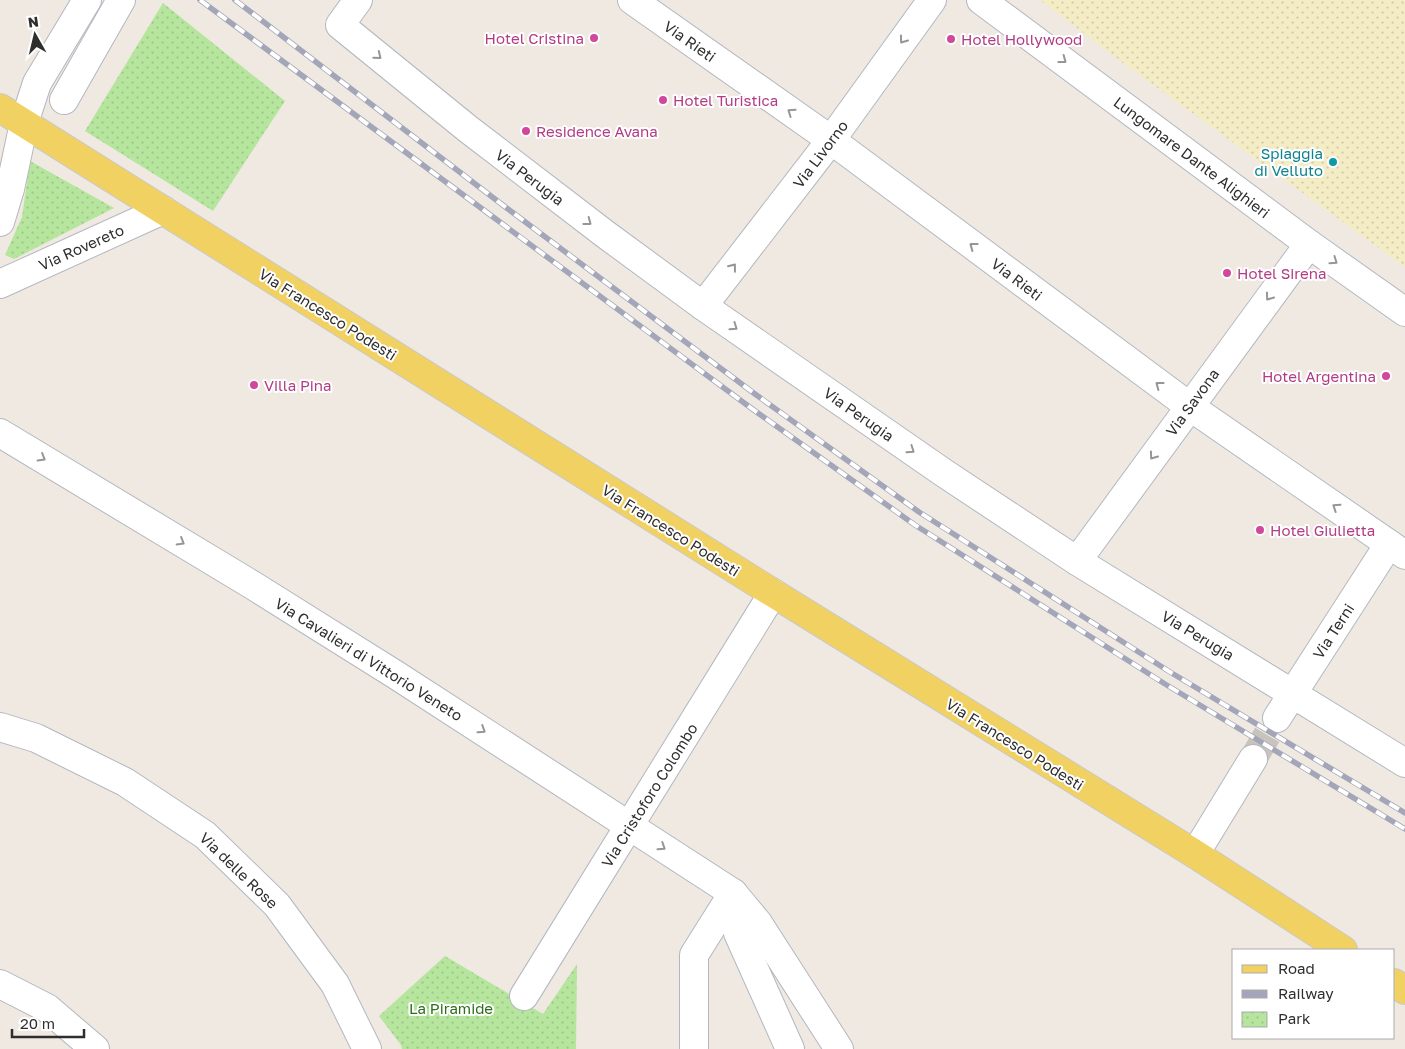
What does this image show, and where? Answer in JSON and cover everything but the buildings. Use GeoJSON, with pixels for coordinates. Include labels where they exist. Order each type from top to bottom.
{"type":"FeatureCollection","features":[{"type":"Feature","properties":{"kind":"main road","name":"Via Francesco Podesti"},"geometry":{"type":"LineString","coordinates":[[0,108],[773,593],[1195,854],[1341,949]]}},
{"type":"Feature","properties":{"kind":"street"},"geometry":{"type":"LineString","coordinates":[[0,222],[5,188],[37,84],[87,0]]}},
{"type":"Feature","properties":{"kind":"street"},"geometry":{"type":"LineString","coordinates":[[64,100],[122,0]]}},
{"type":"Feature","properties":{"kind":"street","name":"Via Perugia"},"geometry":{"type":"LineString","coordinates":[[358,0],[340,25],[468,129],[703,306],[1077,561],[1405,763]]}},
{"type":"Feature","properties":{"kind":"street","name":"Via Rieti"},"geometry":{"type":"LineString","coordinates":[[632,0],[831,140],[1189,406],[1397,549]]}},
{"type":"Feature","properties":{"kind":"street","name":"Via Livorno"},"geometry":{"type":"LineString","coordinates":[[703,306],[831,140],[932,0]]}},
{"type":"Feature","properties":{"kind":"street","name":"Lungomare Dante Alighieri"},"geometry":{"type":"LineString","coordinates":[[981,0],[1309,244],[1405,312]]}},
{"type":"Feature","properties":{"kind":"street","name":"Via Rovereto"},"geometry":{"type":"LineString","coordinates":[[0,284],[163,210]]}},
{"type":"Feature","properties":{"kind":"street","name":"Via Savona"},"geometry":{"type":"LineString","coordinates":[[1077,561],[1309,244]]}},
{"type":"Feature","properties":{"kind":"street","name":"Via Cavalieri di Vittorio Veneto"},"geometry":{"type":"LineString","coordinates":[[0,433],[396,675],[733,893],[758,923],[839,1049]]}},
{"type":"Feature","properties":{"kind":"street","name":"Via Terni"},"geometry":{"type":"LineString","coordinates":[[1277,718],[1397,549]]}},
{"type":"Feature","properties":{"kind":"street","name":"Via Cristoforo Colombo"},"geometry":{"type":"LineString","coordinates":[[524,996],[773,593]]}},
{"type":"Feature","properties":{"kind":"street","name":"Via delle Rose"},"geometry":{"type":"LineString","coordinates":[[0,727],[36,738],[124,782],[205,834],[282,913],[335,984],[367,1049]]}},
{"type":"Feature","properties":{"kind":"street"},"geometry":{"type":"LineString","coordinates":[[1195,854],[1253,759]]}},
{"type":"Feature","properties":{"kind":"street"},"geometry":{"type":"LineString","coordinates":[[694,1049],[694,955],[733,893]]}},
{"type":"Feature","properties":{"kind":"street"},"geometry":{"type":"LineString","coordinates":[[733,893],[738,933],[790,1049]]}},
{"type":"Feature","properties":{"kind":"street"},"geometry":{"type":"LineString","coordinates":[[0,984],[47,1008],[95,1049]]}},
{"type":"Feature","properties":{"kind":"sand","name":"Spiaggia di Velluto"},"geometry":{"type":"Polygon","coordinates":[[[1040,0],[1405,0],[1405,267],[1123,63],[1040,0]]]}},
{"type":"Feature","properties":{"kind":"green space"},"geometry":{"type":"Polygon","coordinates":[[[163,3],[285,101],[213,211],[85,131],[163,3]]]}},
{"type":"Feature","properties":{"kind":"green space"},"geometry":{"type":"Polygon","coordinates":[[[30,161],[114,208],[14,259],[5,255],[22,217],[30,161]]]}},
{"type":"Feature","properties":{"kind":"green space","name":"La Piramide"},"geometry":{"type":"Polygon","coordinates":[[[445,956],[543,1014],[577,964],[576,1049],[402,1049],[379,1016],[445,956]]]}},
{"type":"Feature","properties":{"kind":"tunnel"},"geometry":{"type":"LineString","coordinates":[[1253,759],[1277,718]]}},
{"type":"Feature","properties":{"kind":"railway"},"geometry":{"type":"LineString","coordinates":[[200,0],[751,408],[915,525],[1165,684],[1405,829]]}},
{"type":"Feature","properties":{"kind":"railway"},"geometry":{"type":"LineString","coordinates":[[235,0],[504,206],[755,394],[919,512],[1170,672],[1405,813]]}},
{"type":"Feature","properties":{"kind":"place","name":"Hotel Cristina"},"geometry":{"type":"Point","coordinates":[594,38]}},
{"type":"Feature","properties":{"kind":"place","name":"Hotel Hollywood"},"geometry":{"type":"Point","coordinates":[951,39]}},
{"type":"Feature","properties":{"kind":"place","name":"Hotel Turistica"},"geometry":{"type":"Point","coordinates":[663,100]}},
{"type":"Feature","properties":{"kind":"place","name":"Residence Avana"},"geometry":{"type":"Point","coordinates":[526,131]}},
{"type":"Feature","properties":{"kind":"place","name":"Spiaggia di Velluto"},"geometry":{"type":"Point","coordinates":[1333,162]}},
{"type":"Feature","properties":{"kind":"place","name":"Hotel Sirena"},"geometry":{"type":"Point","coordinates":[1227,273]}},
{"type":"Feature","properties":{"kind":"place","name":"Hotel Argentina"},"geometry":{"type":"Point","coordinates":[1386,376]}},
{"type":"Feature","properties":{"kind":"place","name":"Villa Pina"},"geometry":{"type":"Point","coordinates":[254,385]}},
{"type":"Feature","properties":{"kind":"place","name":"Hotel Giulietta"},"geometry":{"type":"Point","coordinates":[1260,530]}}]}
